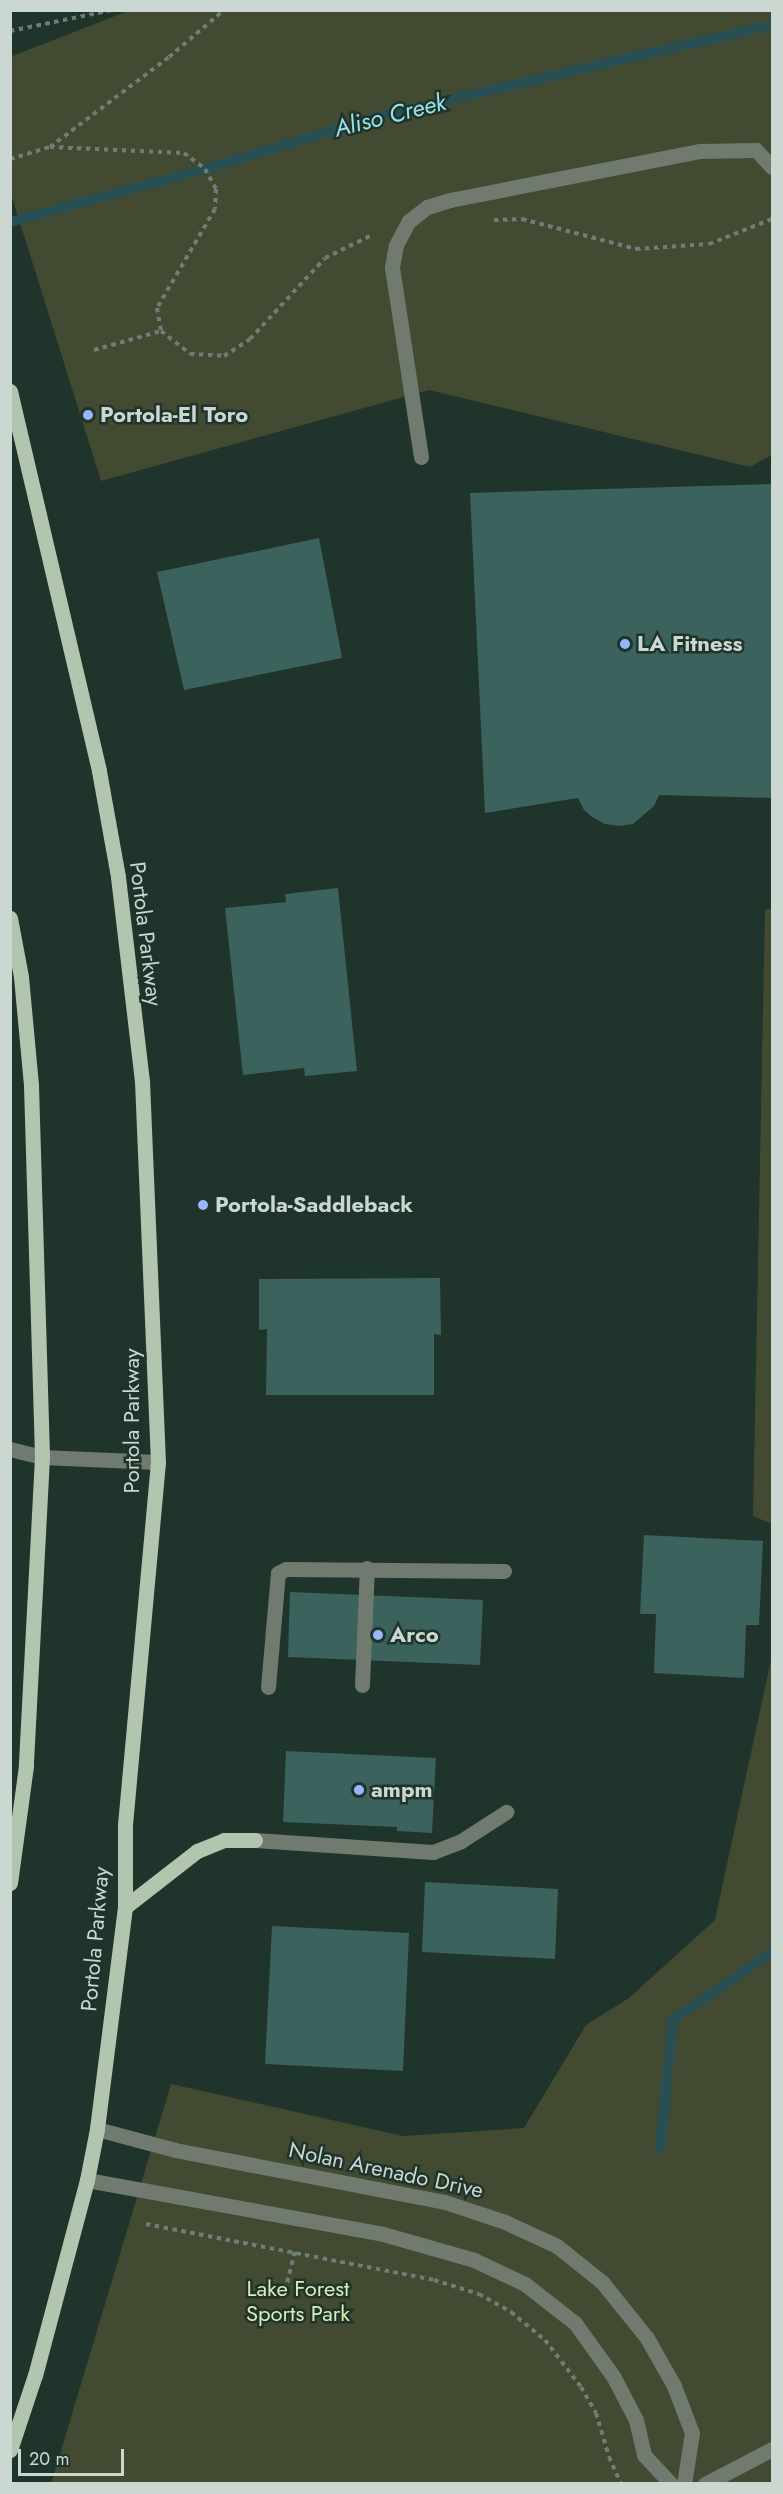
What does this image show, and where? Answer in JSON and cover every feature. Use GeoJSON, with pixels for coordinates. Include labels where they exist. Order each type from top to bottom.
{"type":"FeatureCollection","features":[{"type":"Feature","properties":{"kind":"main road","name":"Portola Parkway"},"geometry":{"type":"LineString","coordinates":[[10,391],[99,771],[118,877],[142,1081],[158,1462],[125,1826],[125,1907],[97,2129],[87,2180],[34,2375],[10,2450]]}},
{"type":"Feature","properties":{"kind":"main road"},"geometry":{"type":"LineString","coordinates":[[10,918],[21,977],[31,1085],[42,1457],[26,1766],[10,1883]]}},
{"type":"Feature","properties":{"kind":"main road"},"geometry":{"type":"LineString","coordinates":[[125,1907],[197,1851],[224,1840],[255,1840]]}},
{"type":"Feature","properties":{"kind":"street"},"geometry":{"type":"LineString","coordinates":[[421,457],[393,267],[396,245],[409,221],[427,207],[450,200],[700,151],[756,150],[772,167]]}},
{"type":"Feature","properties":{"kind":"street"},"geometry":{"type":"LineString","coordinates":[[10,1449],[42,1457],[158,1462]]}},
{"type":"Feature","properties":{"kind":"street"},"geometry":{"type":"LineString","coordinates":[[268,1687],[278,1573],[295,1567],[504,1571]]}},
{"type":"Feature","properties":{"kind":"street"},"geometry":{"type":"LineString","coordinates":[[362,1685],[367,1568]]}},
{"type":"Feature","properties":{"kind":"street"},"geometry":{"type":"LineString","coordinates":[[255,1840],[433,1852],[461,1841],[506,1812]]}},
{"type":"Feature","properties":{"kind":"street","name":"Nolan Arenado Drive"},"geometry":{"type":"LineString","coordinates":[[97,2129],[175,2150],[445,2202],[505,2222],[557,2246],[602,2282],[647,2338],[674,2385],[692,2433],[684,2484]]}},
{"type":"Feature","properties":{"kind":"street"},"geometry":{"type":"LineString","coordinates":[[87,2180],[383,2234],[474,2260],[525,2284],[575,2323],[613,2376],[636,2420],[644,2455],[671,2484]]}},
{"type":"Feature","properties":{"kind":"street"},"geometry":{"type":"LineString","coordinates":[[705,2484],[772,2449]]}},
{"type":"Feature","properties":{"kind":"path"},"geometry":{"type":"LineString","coordinates":[[10,31],[112,10]]}},
{"type":"Feature","properties":{"kind":"path"},"geometry":{"type":"LineString","coordinates":[[50,147],[168,57],[224,10]]}},
{"type":"Feature","properties":{"kind":"path"},"geometry":{"type":"LineString","coordinates":[[10,159],[50,147],[184,153],[205,169],[216,189],[215,209],[157,308],[161,331],[190,354],[224,356],[250,339],[325,258],[359,240],[409,221]]}},
{"type":"Feature","properties":{"kind":"path"},"geometry":{"type":"LineString","coordinates":[[489,220],[522,219],[636,249],[709,244],[772,219]]}},
{"type":"Feature","properties":{"kind":"path"},"geometry":{"type":"LineString","coordinates":[[94,350],[161,331]]}},
{"type":"Feature","properties":{"kind":"path"},"geometry":{"type":"LineString","coordinates":[[285,2291],[302,2218]]}},
{"type":"Feature","properties":{"kind":"path"},"geometry":{"type":"LineString","coordinates":[[146,2224],[434,2280],[479,2294],[511,2312],[545,2340],[581,2387],[596,2413],[609,2457],[621,2484]]}},
{"type":"Feature","properties":{"kind":"green space"},"geometry":{"type":"Polygon","coordinates":[[[128,11],[772,11],[772,455],[750,467],[429,390],[101,481],[11,194],[10,57],[128,11]]]}},
{"type":"Feature","properties":{"kind":"green space"},"geometry":{"type":"Polygon","coordinates":[[[772,908],[772,1524],[753,1516],[765,910],[772,908]]]}},
{"type":"Feature","properties":{"kind":"green space","name":"Lake Forest Sports Park"},"geometry":{"type":"Polygon","coordinates":[[[772,1655],[772,2483],[51,2484],[171,2084],[403,2136],[524,2128],[586,2025],[629,1998],[715,1920],[772,1655]]]}},
{"type":"Feature","properties":{"kind":"building","name":"LA Fitness"},"geometry":{"type":"Polygon","coordinates":[[[772,484],[772,798],[659,795],[654,806],[633,824],[619,826],[605,824],[592,817],[584,810],[578,798],[485,813],[470,493],[772,484]]]}},
{"type":"Feature","properties":{"kind":"building"},"geometry":{"type":"Polygon","coordinates":[[[319,538],[342,658],[184,690],[157,572],[319,538]]]}},
{"type":"Feature","properties":{"kind":"building"},"geometry":{"type":"Polygon","coordinates":[[[338,888],[357,1071],[305,1076],[304,1068],[243,1075],[225,908],[286,902],[285,894],[338,888]]]}},
{"type":"Feature","properties":{"kind":"building"},"geometry":{"type":"Polygon","coordinates":[[[440,1278],[441,1335],[434,1334],[434,1395],[266,1395],[267,1329],[259,1330],[259,1279],[440,1278]]]}},
{"type":"Feature","properties":{"kind":"building"},"geometry":{"type":"Polygon","coordinates":[[[644,1535],[763,1541],[759,1625],[746,1625],[744,1678],[654,1673],[656,1614],[640,1614],[644,1535]]]}},
{"type":"Feature","properties":{"kind":"building"},"geometry":{"type":"Polygon","coordinates":[[[290,1592],[483,1600],[480,1665],[288,1657],[290,1592]]]}},
{"type":"Feature","properties":{"kind":"building","name":"ampm"},"geometry":{"type":"Polygon","coordinates":[[[286,1751],[436,1758],[432,1833],[397,1831],[397,1827],[283,1822],[286,1751]]]}},
{"type":"Feature","properties":{"kind":"building"},"geometry":{"type":"Polygon","coordinates":[[[425,1882],[558,1889],[555,1959],[422,1952],[425,1882]]]}},
{"type":"Feature","properties":{"kind":"building"},"geometry":{"type":"Polygon","coordinates":[[[272,1926],[409,1933],[403,2071],[265,2064],[272,1926]]]}},
{"type":"Feature","properties":{"kind":"waterway","name":"Aliso Creek"},"geometry":{"type":"LineString","coordinates":[[10,222],[205,169],[384,115],[772,25]]}},
{"type":"Feature","properties":{"kind":"waterway"},"geometry":{"type":"LineString","coordinates":[[660,2148],[673,2020],[772,1952]]}},
{"type":"Feature","properties":{"kind":"place","name":"Portola-El Toro"},"geometry":{"type":"Point","coordinates":[88,415]}},
{"type":"Feature","properties":{"kind":"place","name":"LA Fitness"},"geometry":{"type":"Point","coordinates":[625,644]}},
{"type":"Feature","properties":{"kind":"place","name":"Portola-Saddleback"},"geometry":{"type":"Point","coordinates":[203,1205]}},
{"type":"Feature","properties":{"kind":"place","name":"Arco"},"geometry":{"type":"Point","coordinates":[378,1635]}},
{"type":"Feature","properties":{"kind":"place","name":"ampm"},"geometry":{"type":"Point","coordinates":[359,1790]}}]}
